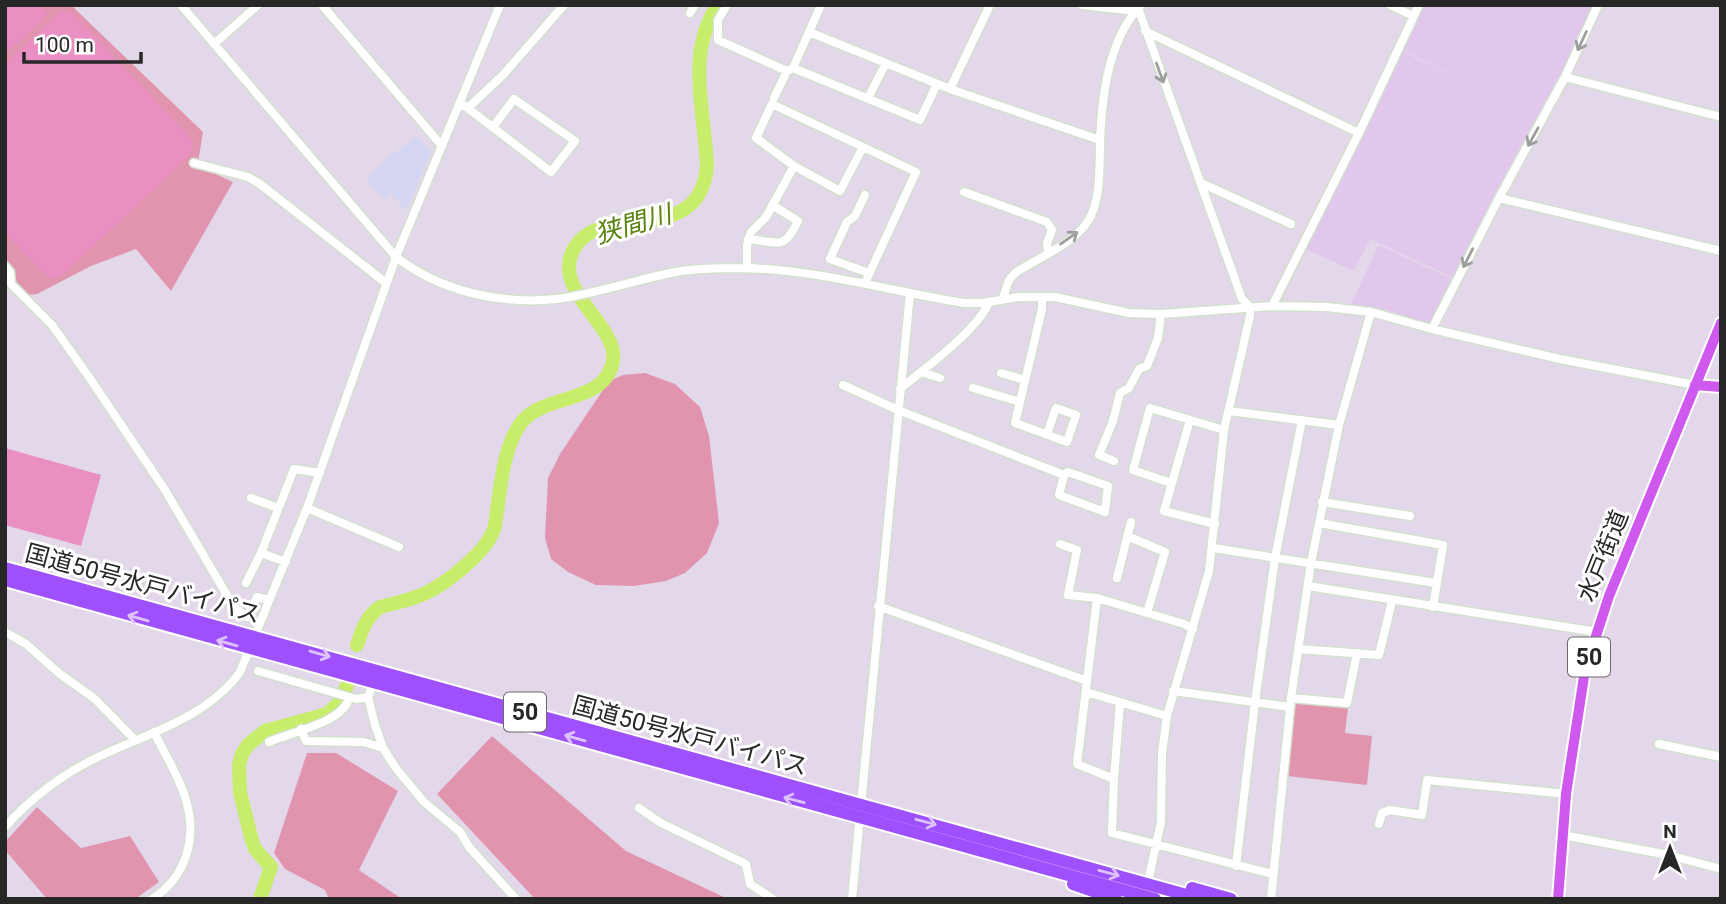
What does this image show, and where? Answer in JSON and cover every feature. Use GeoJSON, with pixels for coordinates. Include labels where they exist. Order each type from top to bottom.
{"type":"FeatureCollection","features":[{"type":"Feature","properties":{"kind":"highway","name":"国道50号水戸バイパス"},"geometry":{"type":"LineString","coordinates":[[5,568],[255,636],[1148,894]]}},
{"type":"Feature","properties":{"kind":"highway","name":"国道50号水戸バイパス"},"geometry":{"type":"LineString","coordinates":[[5,580],[250,649],[860,811],[1034,866],[1148,894],[1201,899]]}},
{"type":"Feature","properties":{"kind":"highway"},"geometry":{"type":"LineString","coordinates":[[1034,866],[1067,882],[1116,899]]}},
{"type":"Feature","properties":{"kind":"highway"},"geometry":{"type":"LineString","coordinates":[[1148,894],[1168,881],[1231,899]]}},
{"type":"Feature","properties":{"kind":"main road","name":"水戸街道"},"geometry":{"type":"LineString","coordinates":[[1558,899],[1566,794],[1583,679],[1597,632],[1721,323]]}},
{"type":"Feature","properties":{"kind":"main road"},"geometry":{"type":"LineString","coordinates":[[1695,385],[1721,387]]}},
{"type":"Feature","properties":{"kind":"street"},"geometry":{"type":"LineString","coordinates":[[181,5],[396,257],[427,278],[462,290],[517,300],[557,299],[678,272],[747,268],[831,277],[964,303],[1042,297],[1070,300],[1129,313],[1161,314],[1272,306],[1327,307],[1371,312],[1432,329],[1573,361],[1695,385]]}},
{"type":"Feature","properties":{"kind":"street"},"geometry":{"type":"LineString","coordinates":[[214,44],[258,5]]}},
{"type":"Feature","properties":{"kind":"street"},"geometry":{"type":"LineString","coordinates":[[322,5],[442,146]]}},
{"type":"Feature","properties":{"kind":"street"},"geometry":{"type":"LineString","coordinates":[[6,823],[26,804],[79,767],[198,710],[221,694],[240,672],[307,508],[396,257],[442,146],[462,106],[500,5]]}},
{"type":"Feature","properties":{"kind":"street"},"geometry":{"type":"LineString","coordinates":[[462,106],[470,106],[503,75],[564,5]]}},
{"type":"Feature","properties":{"kind":"street"},"geometry":{"type":"LineString","coordinates":[[727,5],[718,20],[718,40],[920,120],[937,84]]}},
{"type":"Feature","properties":{"kind":"street"},"geometry":{"type":"LineString","coordinates":[[774,98],[821,5]]}},
{"type":"Feature","properties":{"kind":"street"},"geometry":{"type":"LineString","coordinates":[[950,89],[990,5]]}},
{"type":"Feature","properties":{"kind":"street"},"geometry":{"type":"LineString","coordinates":[[1082,5],[1128,10],[1139,6]]}},
{"type":"Feature","properties":{"kind":"street"},"geometry":{"type":"LineString","coordinates":[[1391,5],[1413,16]]}},
{"type":"Feature","properties":{"kind":"street"},"geometry":{"type":"LineString","coordinates":[[1272,306],[1359,134],[1419,5]]}},
{"type":"Feature","properties":{"kind":"street"},"geometry":{"type":"LineString","coordinates":[[1432,329],[1564,77],[1598,5]]}},
{"type":"Feature","properties":{"kind":"street"},"geometry":{"type":"LineString","coordinates":[[1139,6],[1145,31],[1242,299],[1250,307],[1219,458],[1213,548],[1194,629],[1167,716],[1162,813],[1148,894]]}},
{"type":"Feature","properties":{"kind":"street"},"geometry":{"type":"LineString","coordinates":[[1003,298],[1014,273],[1071,238],[1088,222],[1096,198],[1100,140],[1112,60],[1120,38],[1139,6]]}},
{"type":"Feature","properties":{"kind":"street"},"geometry":{"type":"LineString","coordinates":[[1145,31],[1359,134]]}},
{"type":"Feature","properties":{"kind":"street"},"geometry":{"type":"LineString","coordinates":[[809,32],[950,89],[1100,140]]}},
{"type":"Feature","properties":{"kind":"street"},"geometry":{"type":"LineString","coordinates":[[868,98],[886,64]]}},
{"type":"Feature","properties":{"kind":"street"},"geometry":{"type":"LineString","coordinates":[[1564,77],[1721,117]]}},
{"type":"Feature","properties":{"kind":"street"},"geometry":{"type":"LineString","coordinates":[[462,106],[551,172],[575,141],[514,99],[493,127]]}},
{"type":"Feature","properties":{"kind":"street"},"geometry":{"type":"LineString","coordinates":[[863,147],[840,191],[794,166],[756,138],[772,104],[916,172],[865,283]]}},
{"type":"Feature","properties":{"kind":"street"},"geometry":{"type":"LineString","coordinates":[[194,163],[248,177],[260,184],[369,271],[387,282]]}},
{"type":"Feature","properties":{"kind":"street"},"geometry":{"type":"LineString","coordinates":[[747,268],[748,239],[751,232],[766,216],[794,166]]}},
{"type":"Feature","properties":{"kind":"street"},"geometry":{"type":"LineString","coordinates":[[1201,183],[1291,224]]}},
{"type":"Feature","properties":{"kind":"street"},"geometry":{"type":"LineString","coordinates":[[964,192],[1047,222],[1052,230],[1047,243],[1048,252]]}},
{"type":"Feature","properties":{"kind":"street"},"geometry":{"type":"LineString","coordinates":[[866,195],[855,216],[846,222],[830,259],[869,273]]}},
{"type":"Feature","properties":{"kind":"street"},"geometry":{"type":"LineString","coordinates":[[1499,198],[1721,251]]}},
{"type":"Feature","properties":{"kind":"street"},"geometry":{"type":"LineString","coordinates":[[748,239],[783,243],[789,239],[798,221],[772,205]]}},
{"type":"Feature","properties":{"kind":"street"},"geometry":{"type":"LineString","coordinates":[[5,266],[10,272],[11,284],[52,325],[165,490],[234,607],[247,617],[257,597],[269,600]]}},
{"type":"Feature","properties":{"kind":"street"},"geometry":{"type":"LineString","coordinates":[[852,899],[909,293]]}},
{"type":"Feature","properties":{"kind":"street"},"geometry":{"type":"LineString","coordinates":[[1042,297],[1042,309],[1015,423],[1047,434]]}},
{"type":"Feature","properties":{"kind":"street"},"geometry":{"type":"LineString","coordinates":[[900,389],[968,330],[985,313],[989,302]]}},
{"type":"Feature","properties":{"kind":"street"},"geometry":{"type":"LineString","coordinates":[[1271,899],[1291,698],[1311,563],[1339,425],[1371,312]]}},
{"type":"Feature","properties":{"kind":"street"},"geometry":{"type":"LineString","coordinates":[[1114,461],[1099,455],[1113,421],[1120,393],[1129,388],[1139,369],[1147,366],[1158,338],[1161,314]]}},
{"type":"Feature","properties":{"kind":"street"},"geometry":{"type":"LineString","coordinates":[[921,372],[940,378]]}},
{"type":"Feature","properties":{"kind":"street"},"geometry":{"type":"LineString","coordinates":[[1001,373],[1025,380]]}},
{"type":"Feature","properties":{"kind":"street"},"geometry":{"type":"LineString","coordinates":[[843,385],[898,410],[1064,475],[1068,472],[1108,486],[1105,512],[1059,495],[1064,475]]}},
{"type":"Feature","properties":{"kind":"street"},"geometry":{"type":"LineString","coordinates":[[974,388],[1020,402]]}},
{"type":"Feature","properties":{"kind":"street"},"geometry":{"type":"LineString","coordinates":[[1171,484],[1133,470],[1150,408],[1224,430]]}},
{"type":"Feature","properties":{"kind":"street"},"geometry":{"type":"LineString","coordinates":[[1229,411],[1339,425]]}},
{"type":"Feature","properties":{"kind":"street"},"geometry":{"type":"LineString","coordinates":[[1190,420],[1164,511],[1215,524]]}},
{"type":"Feature","properties":{"kind":"street"},"geometry":{"type":"LineString","coordinates":[[1236,866],[1275,558],[1302,420]]}},
{"type":"Feature","properties":{"kind":"street"},"geometry":{"type":"LineString","coordinates":[[246,583],[294,469],[320,473]]}},
{"type":"Feature","properties":{"kind":"street"},"geometry":{"type":"LineString","coordinates":[[251,498],[278,508]]}},
{"type":"Feature","properties":{"kind":"street"},"geometry":{"type":"LineString","coordinates":[[1322,502],[1410,516]]}},
{"type":"Feature","properties":{"kind":"street"},"geometry":{"type":"LineString","coordinates":[[307,508],[399,547]]}},
{"type":"Feature","properties":{"kind":"street"},"geometry":{"type":"LineString","coordinates":[[1116,578],[1130,522]]}},
{"type":"Feature","properties":{"kind":"street"},"geometry":{"type":"LineString","coordinates":[[1319,523],[1443,545],[1433,607]]}},
{"type":"Feature","properties":{"kind":"street"},"geometry":{"type":"LineString","coordinates":[[1127,536],[1165,552],[1147,613]]}},
{"type":"Feature","properties":{"kind":"street"},"geometry":{"type":"LineString","coordinates":[[1060,544],[1077,550],[1068,595],[1097,598],[1194,629]]}},
{"type":"Feature","properties":{"kind":"street"},"geometry":{"type":"LineString","coordinates":[[1213,548],[1436,583]]}},
{"type":"Feature","properties":{"kind":"street"},"geometry":{"type":"LineString","coordinates":[[261,552],[286,562]]}},
{"type":"Feature","properties":{"kind":"street"},"geometry":{"type":"LineString","coordinates":[[1308,586],[1597,632]]}},
{"type":"Feature","properties":{"kind":"street"},"geometry":{"type":"LineString","coordinates":[[1097,598],[1077,764],[1114,779]]}},
{"type":"Feature","properties":{"kind":"street"},"geometry":{"type":"LineString","coordinates":[[1298,649],[1379,655],[1392,601]]}},
{"type":"Feature","properties":{"kind":"street"},"geometry":{"type":"LineString","coordinates":[[878,606],[1087,681]]}},
{"type":"Feature","properties":{"kind":"street"},"geometry":{"type":"LineString","coordinates":[[5,632],[26,643],[60,674],[95,699],[135,740]]}},
{"type":"Feature","properties":{"kind":"street"},"geometry":{"type":"LineString","coordinates":[[1291,698],[1347,703],[1357,653]]}},
{"type":"Feature","properties":{"kind":"street"},"geometry":{"type":"LineString","coordinates":[[258,671],[349,698],[368,697]]}},
{"type":"Feature","properties":{"kind":"street"},"geometry":{"type":"LineString","coordinates":[[373,682],[368,697],[374,725],[383,748],[395,767],[424,802],[460,832],[483,863],[516,899]]}},
{"type":"Feature","properties":{"kind":"street"},"geometry":{"type":"LineString","coordinates":[[1173,691],[1290,707]]}},
{"type":"Feature","properties":{"kind":"street"},"geometry":{"type":"LineString","coordinates":[[1086,692],[1167,716]]}},
{"type":"Feature","properties":{"kind":"street"},"geometry":{"type":"LineString","coordinates":[[269,742],[327,721],[348,704],[349,698]]}},
{"type":"Feature","properties":{"kind":"street"},"geometry":{"type":"LineString","coordinates":[[1120,702],[1112,832],[1272,874]]}},
{"type":"Feature","properties":{"kind":"street"},"geometry":{"type":"LineString","coordinates":[[301,729],[306,741],[364,742],[383,748]]}},
{"type":"Feature","properties":{"kind":"street"},"geometry":{"type":"LineString","coordinates":[[152,899],[166,890],[177,876],[187,852],[190,828],[183,790],[154,732]]}},
{"type":"Feature","properties":{"kind":"street"},"geometry":{"type":"LineString","coordinates":[[1659,744],[1721,757]]}},
{"type":"Feature","properties":{"kind":"street"},"geometry":{"type":"LineString","coordinates":[[1380,824],[1382,813],[1390,810],[1422,815],[1427,780],[1566,794]]}},
{"type":"Feature","properties":{"kind":"street"},"geometry":{"type":"LineString","coordinates":[[639,808],[661,823],[747,864],[750,884],[773,899]]}},
{"type":"Feature","properties":{"kind":"street"},"geometry":{"type":"LineString","coordinates":[[1563,835],[1668,855],[1721,869]]}},
{"type":"Feature","properties":{"kind":"shaded area"},"geometry":{"type":"Polygon","coordinates":[[[5,5],[71,5],[203,132],[197,169],[207,170],[233,182],[171,291],[136,249],[91,266],[37,294],[28,295],[17,282],[5,261],[5,5]]]}},
{"type":"Feature","properties":{"kind":"shaded area"},"geometry":{"type":"Polygon","coordinates":[[[5,5],[41,5],[48,14],[5,55],[5,5]]]}},
{"type":"Feature","properties":{"kind":"shaded area"},"geometry":{"type":"Polygon","coordinates":[[[1421,5],[1594,5],[1564,74],[1454,278],[1370,239],[1354,271],[1306,249],[1399,50],[1485,90],[1400,49],[1421,5]]]}},
{"type":"Feature","properties":{"kind":"shaded area"},"geometry":{"type":"Polygon","coordinates":[[[60,12],[71,12],[193,141],[192,153],[60,277],[49,278],[5,233],[5,64],[60,12]]]}},
{"type":"Feature","properties":{"kind":"shaded area"},"geometry":{"type":"Polygon","coordinates":[[[416,135],[431,152],[406,211],[391,194],[384,199],[366,178],[416,135]]]}},
{"type":"Feature","properties":{"kind":"shaded area"},"geometry":{"type":"Polygon","coordinates":[[[1379,245],[1454,280],[1432,324],[1350,306],[1379,245]]]}},
{"type":"Feature","properties":{"kind":"shaded area"},"geometry":{"type":"Polygon","coordinates":[[[645,373],[675,384],[700,407],[709,436],[719,523],[707,553],[685,573],[666,581],[634,586],[596,585],[568,572],[551,559],[545,538],[548,478],[560,454],[609,381],[623,375],[645,373]]]}},
{"type":"Feature","properties":{"kind":"shaded area"},"geometry":{"type":"Polygon","coordinates":[[[5,448],[101,475],[81,546],[5,525],[5,448]]]}},
{"type":"Feature","properties":{"kind":"shaded area"},"geometry":{"type":"Polygon","coordinates":[[[1296,701],[1348,708],[1345,733],[1372,736],[1367,785],[1287,776],[1296,701]]]}},
{"type":"Feature","properties":{"kind":"shaded area"},"geometry":{"type":"Polygon","coordinates":[[[492,736],[626,851],[728,899],[535,899],[437,794],[492,736]]]}},
{"type":"Feature","properties":{"kind":"shaded area"},"geometry":{"type":"Polygon","coordinates":[[[307,753],[336,753],[398,791],[359,870],[402,899],[329,899],[325,890],[285,869],[274,853],[307,753]]]}},
{"type":"Feature","properties":{"kind":"shaded area"},"geometry":{"type":"Polygon","coordinates":[[[37,807],[81,848],[130,836],[159,882],[135,899],[47,899],[5,850],[5,842],[37,807]]]}},
{"type":"Feature","properties":{"kind":"waterway","name":"狭間川"},"geometry":{"type":"LineString","coordinates":[[357,645],[368,619],[380,607],[415,598],[435,588],[467,564],[485,544],[495,525],[506,458],[521,423],[544,407],[586,392],[608,375],[613,361],[612,347],[577,292],[570,278],[569,263],[575,247],[588,234],[606,227],[670,216],[687,207],[700,191],[707,166],[699,63],[708,23],[718,5]]}},
{"type":"Feature","properties":{"kind":"waterway","name":"狭間川"},"geometry":{"type":"LineString","coordinates":[[344,694],[347,685]]}},
{"type":"Feature","properties":{"kind":"waterway","name":"狭間川"},"geometry":{"type":"LineString","coordinates":[[260,899],[271,867],[255,849],[251,837],[240,792],[239,765],[242,754],[248,745],[265,731],[327,714],[342,700]]}}]}
